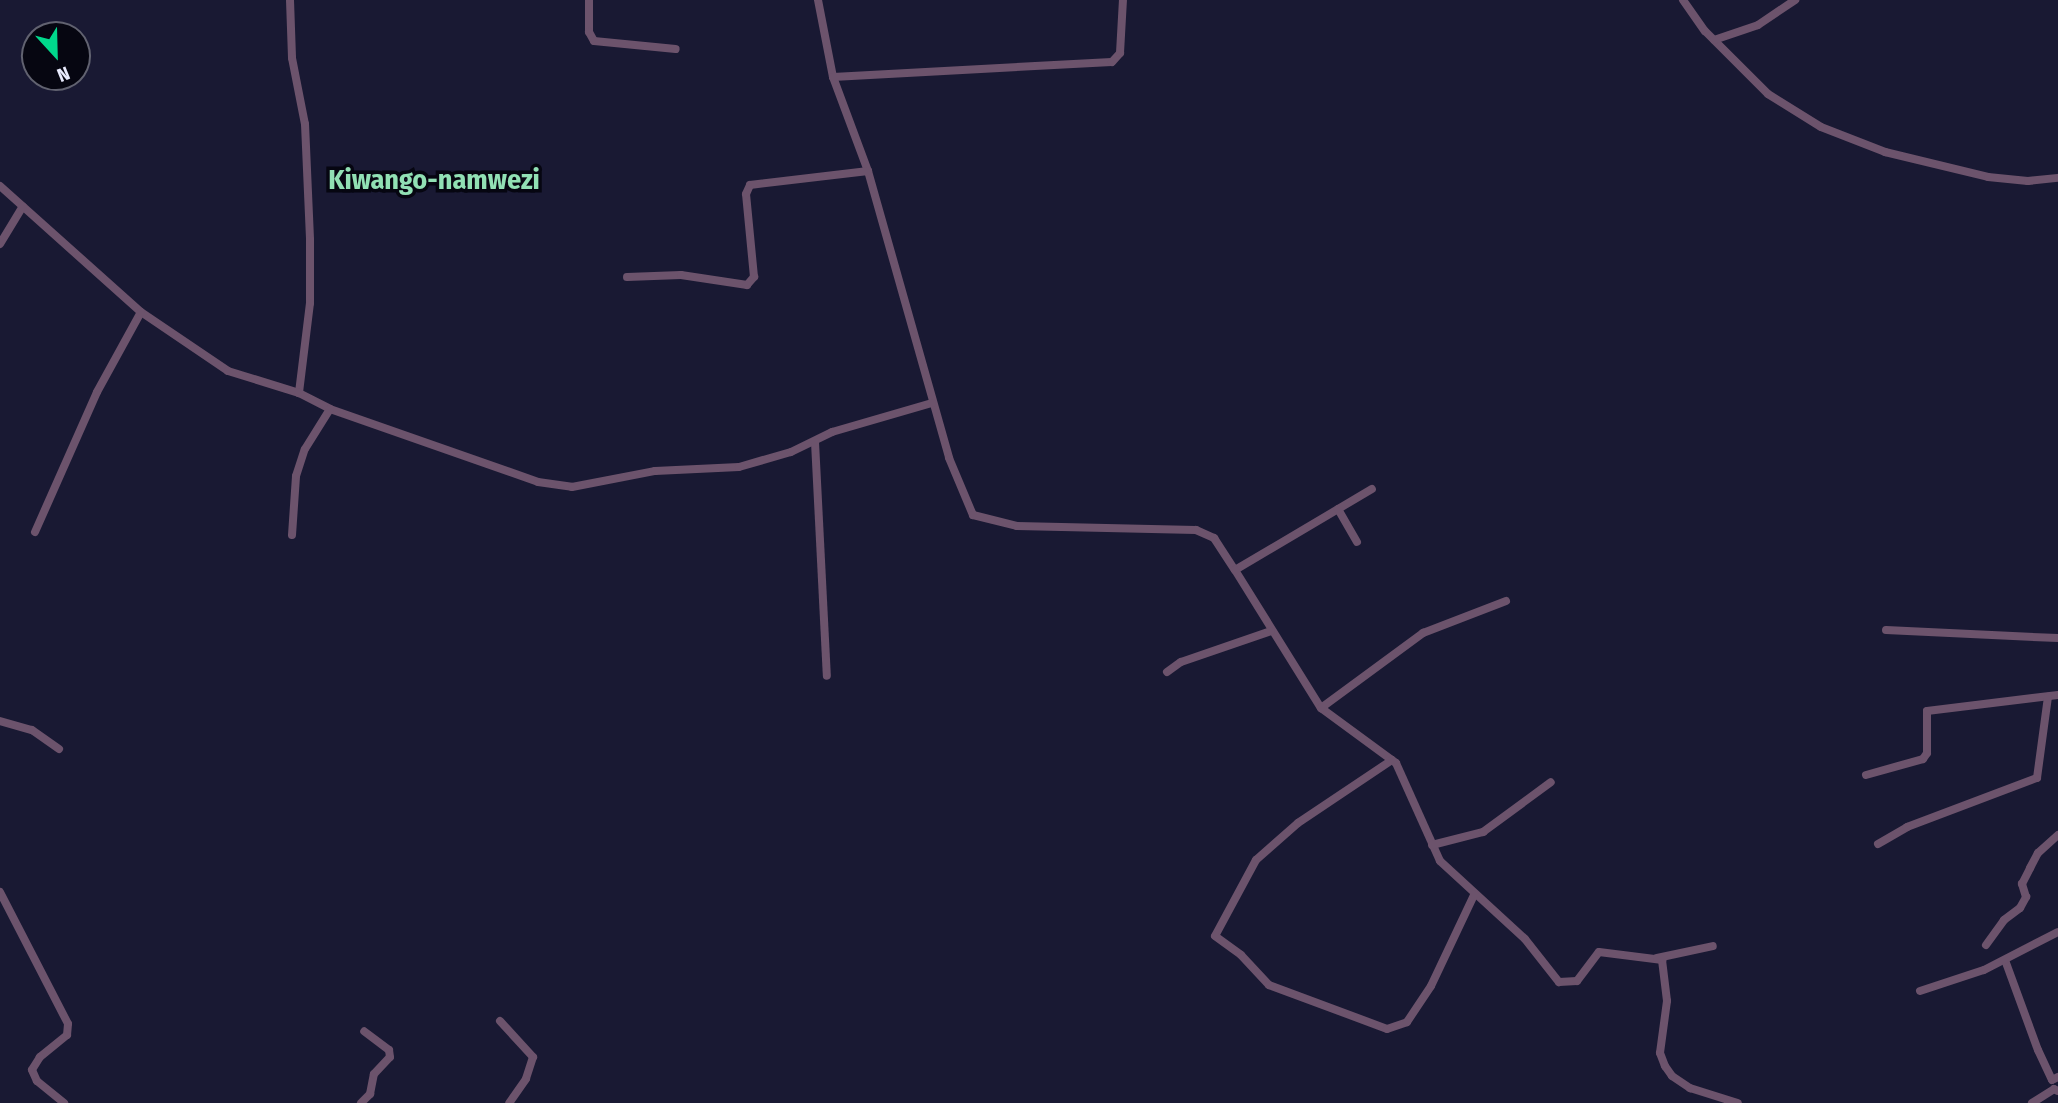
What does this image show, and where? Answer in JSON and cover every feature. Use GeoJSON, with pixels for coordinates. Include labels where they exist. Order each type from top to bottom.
{"type":"FeatureCollection","features":[{"type":"Feature","properties":{"kind":"street"},"geometry":{"type":"LineString","coordinates":[[290,0],[292,58],[305,124],[310,240],[310,303],[299,393]]}},
{"type":"Feature","properties":{"kind":"street"},"geometry":{"type":"LineString","coordinates":[[589,0],[589,32],[594,41],[676,49]]}},
{"type":"Feature","properties":{"kind":"street"},"geometry":{"type":"LineString","coordinates":[[818,0],[833,77],[868,172],[932,403],[966,505],[978,518],[1076,530],[1138,526],[1196,530],[1214,538],[1321,708],[1392,760],[1440,861],[1525,939],[1559,982],[1577,981],[1599,952],[1657,958],[1713,946]]}},
{"type":"Feature","properties":{"kind":"street"},"geometry":{"type":"LineString","coordinates":[[833,77],[1112,62],[1120,52],[1123,0]]}},
{"type":"Feature","properties":{"kind":"street"},"geometry":{"type":"LineString","coordinates":[[1683,0],[1714,40],[1768,94],[1821,127],[1885,152],[1988,177],[2028,181],[2058,178]]}},
{"type":"Feature","properties":{"kind":"street"},"geometry":{"type":"LineString","coordinates":[[1714,40],[1758,25],[1795,0]]}},
{"type":"Feature","properties":{"kind":"street"},"geometry":{"type":"LineString","coordinates":[[626,277],[681,275],[747,285],[754,277],[746,194],[750,185],[868,172]]}},
{"type":"Feature","properties":{"kind":"street"},"geometry":{"type":"LineString","coordinates":[[0,186],[141,312],[228,371],[299,393],[330,409],[538,482],[572,487],[655,471],[739,467],[815,442],[832,432],[932,403]]}},
{"type":"Feature","properties":{"kind":"street"},"geometry":{"type":"LineString","coordinates":[[0,244],[23,206]]}},
{"type":"Feature","properties":{"kind":"street"},"geometry":{"type":"LineString","coordinates":[[35,532],[97,391],[141,312]]}},
{"type":"Feature","properties":{"kind":"street"},"geometry":{"type":"LineString","coordinates":[[292,536],[296,476],[305,449],[330,409]]}},
{"type":"Feature","properties":{"kind":"street"},"geometry":{"type":"LineString","coordinates":[[815,442],[827,676]]}},
{"type":"Feature","properties":{"kind":"street"},"geometry":{"type":"LineString","coordinates":[[1235,570],[1372,489]]}},
{"type":"Feature","properties":{"kind":"street"},"geometry":{"type":"LineString","coordinates":[[1338,509],[1357,542]]}},
{"type":"Feature","properties":{"kind":"street"},"geometry":{"type":"LineString","coordinates":[[1321,708],[1423,633],[1506,601]]}},
{"type":"Feature","properties":{"kind":"street"},"geometry":{"type":"LineString","coordinates":[[1886,630],[2058,638]]}},
{"type":"Feature","properties":{"kind":"street"},"geometry":{"type":"LineString","coordinates":[[1167,672],[1181,662],[1271,631]]}},
{"type":"Feature","properties":{"kind":"street"},"geometry":{"type":"LineString","coordinates":[[1866,775],[1923,759],[1927,753],[1927,711],[2058,695]]}},
{"type":"Feature","properties":{"kind":"street"},"geometry":{"type":"LineString","coordinates":[[1878,844],[1907,827],[2037,778],[2048,697]]}},
{"type":"Feature","properties":{"kind":"street"},"geometry":{"type":"LineString","coordinates":[[0,721],[32,730],[59,749]]}},
{"type":"Feature","properties":{"kind":"street"},"geometry":{"type":"LineString","coordinates":[[1392,760],[1298,823],[1256,860],[1214,936],[1241,955],[1269,985],[1387,1029],[1407,1022],[1419,1004],[1474,895]]}},
{"type":"Feature","properties":{"kind":"street"},"geometry":{"type":"LineString","coordinates":[[1432,845],[1483,832],[1551,782]]}},
{"type":"Feature","properties":{"kind":"street"},"geometry":{"type":"LineString","coordinates":[[1986,945],[2004,920],[2021,908],[2026,897],[2022,884],[2030,868],[2038,853],[2058,835]]}},
{"type":"Feature","properties":{"kind":"street"},"geometry":{"type":"LineString","coordinates":[[0,892],[68,1024],[67,1035],[40,1057],[32,1070],[37,1081],[61,1102]]}},
{"type":"Feature","properties":{"kind":"street"},"geometry":{"type":"LineString","coordinates":[[1920,991],[2005,960],[2058,932]]}},
{"type":"Feature","properties":{"kind":"street"},"geometry":{"type":"LineString","coordinates":[[1657,958],[1665,968],[1660,1053],[1665,1066],[1690,1088],[1738,1103]]}},
{"type":"Feature","properties":{"kind":"street"},"geometry":{"type":"LineString","coordinates":[[2005,960],[2038,1050],[2052,1080],[2058,1077]]}},
{"type":"Feature","properties":{"kind":"street"},"geometry":{"type":"LineString","coordinates":[[500,1021],[533,1057],[526,1079],[509,1103]]}},
{"type":"Feature","properties":{"kind":"street"},"geometry":{"type":"LineString","coordinates":[[361,1103],[370,1094],[374,1074],[390,1057],[389,1050],[364,1031]]}},
{"type":"Feature","properties":{"kind":"street"},"geometry":{"type":"LineString","coordinates":[[2032,1103],[2054,1089],[2058,1091]]}},
{"type":"Feature","properties":{"kind":"district","name":"Kiwango-namwezi"},"geometry":{"type":"Point","coordinates":[434,180]}}]}
